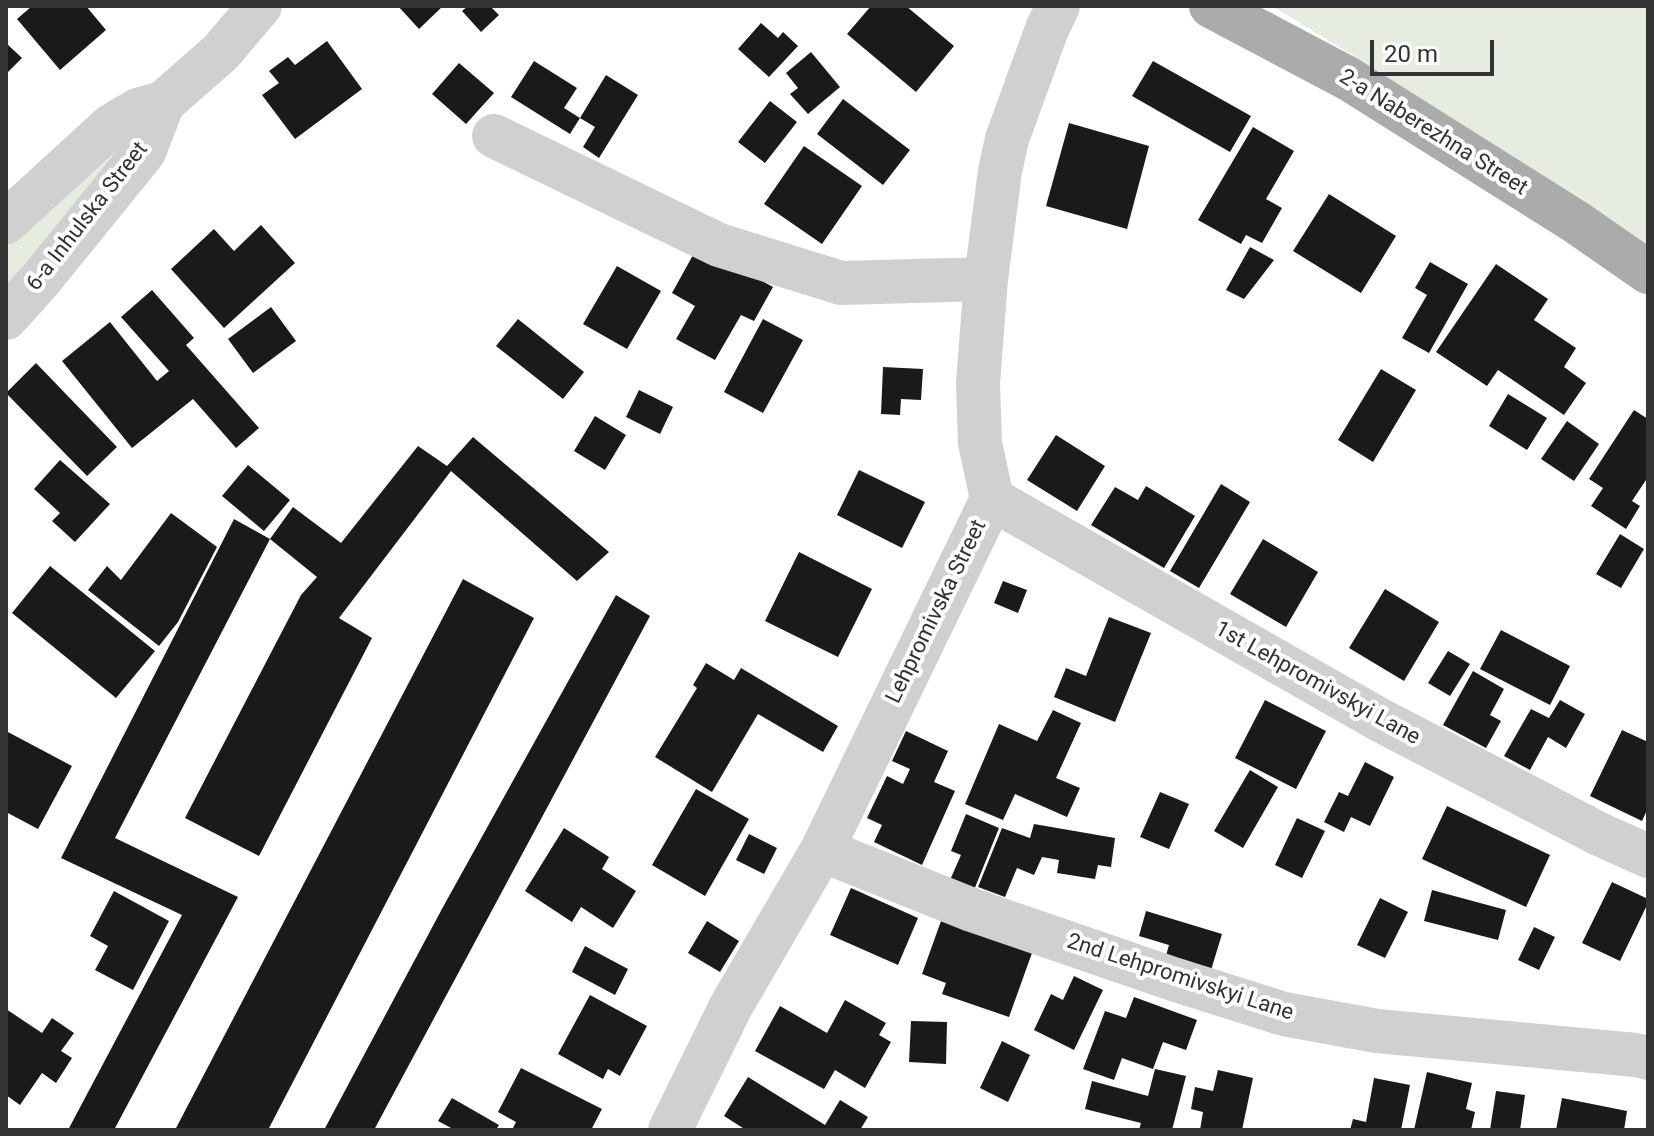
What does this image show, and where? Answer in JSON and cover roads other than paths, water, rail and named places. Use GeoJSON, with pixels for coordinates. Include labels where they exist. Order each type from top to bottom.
{"type":"FeatureCollection","features":[{"type":"Feature","properties":{"kind":"main road","name":"2-a Naberezhna Street"},"geometry":{"type":"LineString","coordinates":[[1211,6],[1349,79],[1576,222],[1648,272]]}},
{"type":"Feature","properties":{"kind":"street","name":"6-a Inhulska Street"},"geometry":{"type":"LineString","coordinates":[[6,318],[144,152],[163,103],[221,52],[260,6]]}},
{"type":"Feature","properties":{"kind":"street","name":"Lehpromivska Street"},"geometry":{"type":"LineString","coordinates":[[670,1130],[731,1006],[822,850],[992,499],[980,443],[978,383],[986,279],[1000,171],[1007,139],[1058,6]]}},
{"type":"Feature","properties":{"kind":"street"},"geometry":{"type":"LineString","coordinates":[[6,222],[111,126],[138,110],[163,103]]}},
{"type":"Feature","properties":{"kind":"street"},"geometry":{"type":"LineString","coordinates":[[494,136],[719,245],[841,283],[986,279]]}},
{"type":"Feature","properties":{"kind":"street","name":"1st Lehpromivskyi Lane"},"geometry":{"type":"LineString","coordinates":[[992,499],[1380,720],[1599,834],[1648,856]]}},
{"type":"Feature","properties":{"kind":"street","name":"2nd Lehpromivskyi Lane"},"geometry":{"type":"LineString","coordinates":[[822,850],[972,910],[1284,1014],[1377,1031],[1648,1058]]}}]}
